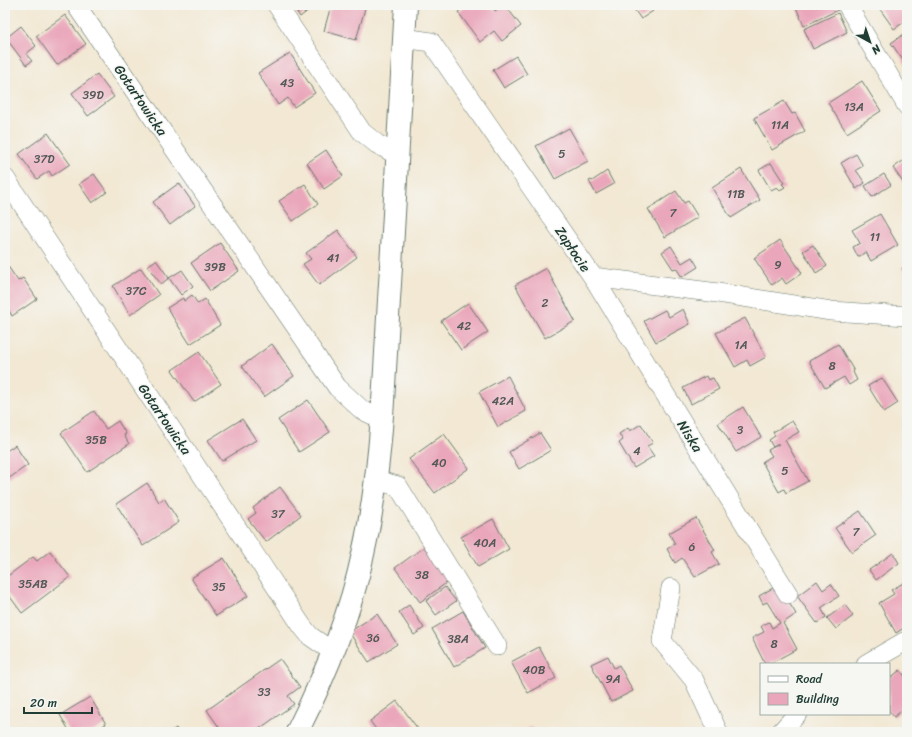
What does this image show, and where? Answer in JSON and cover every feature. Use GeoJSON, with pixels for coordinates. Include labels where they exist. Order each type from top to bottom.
{"type":"FeatureCollection","features":[{"type":"Feature","properties":{"kind":"street","name":"Gotartowicka"},"geometry":{"type":"LineString","coordinates":[[76,5],[337,387],[362,410],[381,419]]}},
{"type":"Feature","properties":{"kind":"street"},"geometry":{"type":"LineString","coordinates":[[277,5],[362,132],[377,144],[397,155]]}},
{"type":"Feature","properties":{"kind":"street"},"geometry":{"type":"LineString","coordinates":[[298,732],[333,652],[363,555],[375,480],[381,419],[406,5]]}},
{"type":"Feature","properties":{"kind":"street"},"geometry":{"type":"LineString","coordinates":[[847,5],[907,106]]}},
{"type":"Feature","properties":{"kind":"street","name":"Zapłocie"},"geometry":{"type":"LineString","coordinates":[[404,38],[431,42],[592,277],[718,293],[831,310],[907,316]]}},
{"type":"Feature","properties":{"kind":"street","name":"Gotartowicka"},"geometry":{"type":"LineString","coordinates":[[5,178],[302,626],[310,636],[333,652]]}},
{"type":"Feature","properties":{"kind":"street","name":"Niska"},"geometry":{"type":"LineString","coordinates":[[592,277],[788,594]]}},
{"type":"Feature","properties":{"kind":"street"},"geometry":{"type":"LineString","coordinates":[[375,480],[398,486],[498,646]]}},
{"type":"Feature","properties":{"kind":"street"},"geometry":{"type":"LineString","coordinates":[[671,588],[662,641],[694,680],[718,732]]}},
{"type":"Feature","properties":{"kind":"street"},"geometry":{"type":"LineString","coordinates":[[868,663],[904,642]]}},
{"type":"Feature","properties":{"kind":"street"},"geometry":{"type":"LineString","coordinates":[[781,732],[796,715]]}},
{"type":"Feature","properties":{"kind":"building"},"geometry":{"type":"Polygon","coordinates":[[[292,5],[308,5],[310,9],[300,17],[292,5]]]}},
{"type":"Feature","properties":{"kind":"building"},"geometry":{"type":"Polygon","coordinates":[[[331,5],[366,5],[356,40],[324,31],[331,5]]]}},
{"type":"Feature","properties":{"kind":"building"},"geometry":{"type":"Polygon","coordinates":[[[467,5],[490,5],[495,11],[505,5],[521,26],[502,41],[494,31],[480,42],[458,12],[467,5]]]}},
{"type":"Feature","properties":{"kind":"building"},"geometry":{"type":"Polygon","coordinates":[[[631,5],[649,5],[653,11],[641,19],[631,5]]]}},
{"type":"Feature","properties":{"kind":"building"},"geometry":{"type":"Polygon","coordinates":[[[795,5],[835,5],[838,10],[804,26],[795,5]]]}},
{"type":"Feature","properties":{"kind":"building"},"geometry":{"type":"Polygon","coordinates":[[[877,5],[907,5],[907,20],[894,29],[877,5]]]}},
{"type":"Feature","properties":{"kind":"building"},"geometry":{"type":"Polygon","coordinates":[[[838,13],[847,32],[813,49],[804,29],[838,13]]]}},
{"type":"Feature","properties":{"kind":"building"},"geometry":{"type":"Polygon","coordinates":[[[65,15],[86,44],[57,65],[36,36],[65,15]]]}},
{"type":"Feature","properties":{"kind":"building"},"geometry":{"type":"Polygon","coordinates":[[[21,26],[36,46],[26,54],[32,61],[26,65],[6,38],[21,26]]]}},
{"type":"Feature","properties":{"kind":"building"},"geometry":{"type":"Polygon","coordinates":[[[907,32],[907,66],[891,43],[907,32]]]}},
{"type":"Feature","properties":{"kind":"building"},"geometry":{"type":"Polygon","coordinates":[[[290,53],[315,93],[294,107],[288,98],[278,105],[258,73],[290,53]]]}},
{"type":"Feature","properties":{"kind":"building"},"geometry":{"type":"Polygon","coordinates":[[[516,56],[527,74],[504,88],[493,70],[516,56]]]}},
{"type":"Feature","properties":{"kind":"building"},"geometry":{"type":"Polygon","coordinates":[[[97,74],[114,97],[88,116],[72,93],[97,74]]]}},
{"type":"Feature","properties":{"kind":"building"},"geometry":{"type":"Polygon","coordinates":[[[862,81],[881,111],[847,133],[828,103],[862,81]]]}},
{"type":"Feature","properties":{"kind":"building"},"geometry":{"type":"Polygon","coordinates":[[[784,101],[792,114],[795,113],[805,131],[772,150],[754,118],[784,101]]]}},
{"type":"Feature","properties":{"kind":"building"},"geometry":{"type":"Polygon","coordinates":[[[569,128],[588,161],[555,179],[536,146],[569,128]]]}},
{"type":"Feature","properties":{"kind":"building"},"geometry":{"type":"Polygon","coordinates":[[[48,133],[70,164],[52,176],[49,171],[37,179],[19,154],[48,133]]]}},
{"type":"Feature","properties":{"kind":"building"},"geometry":{"type":"Polygon","coordinates":[[[326,150],[343,176],[324,189],[307,163],[326,150]]]}},
{"type":"Feature","properties":{"kind":"building"},"geometry":{"type":"Polygon","coordinates":[[[856,154],[863,166],[856,170],[865,183],[856,189],[841,163],[856,154]]]}},
{"type":"Feature","properties":{"kind":"building"},"geometry":{"type":"Polygon","coordinates":[[[907,158],[907,188],[893,168],[907,158]]]}},
{"type":"Feature","properties":{"kind":"building"},"geometry":{"type":"Polygon","coordinates":[[[771,163],[784,183],[782,184],[785,187],[780,190],[777,187],[771,190],[759,170],[771,163]]]}},
{"type":"Feature","properties":{"kind":"building"},"geometry":{"type":"Polygon","coordinates":[[[741,169],[760,200],[731,218],[712,188],[741,169]]]}},
{"type":"Feature","properties":{"kind":"building"},"geometry":{"type":"Polygon","coordinates":[[[607,171],[614,184],[596,194],[589,181],[592,181],[607,171]]]}},
{"type":"Feature","properties":{"kind":"building"},"geometry":{"type":"Polygon","coordinates":[[[94,174],[107,192],[92,203],[79,184],[94,174]]]}},
{"type":"Feature","properties":{"kind":"building"},"geometry":{"type":"Polygon","coordinates":[[[884,174],[891,185],[872,197],[865,186],[884,174]]]}},
{"type":"Feature","properties":{"kind":"building"},"geometry":{"type":"Polygon","coordinates":[[[179,183],[195,206],[170,225],[153,202],[179,183]]]}},
{"type":"Feature","properties":{"kind":"building"},"geometry":{"type":"Polygon","coordinates":[[[305,184],[318,204],[293,221],[279,201],[305,184]]]}},
{"type":"Feature","properties":{"kind":"building"},"geometry":{"type":"Polygon","coordinates":[[[676,191],[684,203],[688,201],[698,217],[665,237],[648,209],[676,191]]]}},
{"type":"Feature","properties":{"kind":"building"},"geometry":{"type":"Polygon","coordinates":[[[880,214],[898,245],[871,261],[866,252],[858,257],[853,247],[860,243],[852,230],[880,214]]]}},
{"type":"Feature","properties":{"kind":"building"},"geometry":{"type":"Polygon","coordinates":[[[338,230],[357,257],[319,285],[303,264],[311,259],[306,253],[338,230]]]}},
{"type":"Feature","properties":{"kind":"building"},"geometry":{"type":"Polygon","coordinates":[[[780,240],[802,273],[786,284],[782,278],[772,285],[754,258],[780,240]]]}},
{"type":"Feature","properties":{"kind":"building"},"geometry":{"type":"Polygon","coordinates":[[[220,243],[239,271],[210,291],[191,263],[220,243]]]}},
{"type":"Feature","properties":{"kind":"building"},"geometry":{"type":"Polygon","coordinates":[[[813,245],[827,266],[816,273],[803,251],[813,245]]]}},
{"type":"Feature","properties":{"kind":"building"},"geometry":{"type":"Polygon","coordinates":[[[671,246],[682,263],[692,257],[698,267],[682,277],[676,268],[673,269],[662,252],[671,246]]]}},
{"type":"Feature","properties":{"kind":"building"},"geometry":{"type":"Polygon","coordinates":[[[156,260],[169,278],[161,284],[147,266],[156,260]]]}},
{"type":"Feature","properties":{"kind":"building"},"geometry":{"type":"Polygon","coordinates":[[[5,262],[18,281],[23,278],[37,299],[12,316],[8,309],[5,311],[5,262]]]}},
{"type":"Feature","properties":{"kind":"building"},"geometry":{"type":"Polygon","coordinates":[[[907,266],[907,276],[902,268],[907,266]]]}},
{"type":"Feature","properties":{"kind":"building"},"geometry":{"type":"Polygon","coordinates":[[[141,268],[159,295],[130,315],[113,286],[141,268]]]}},
{"type":"Feature","properties":{"kind":"building"},"geometry":{"type":"Polygon","coordinates":[[[546,268],[575,321],[545,338],[515,285],[546,268]]]}},
{"type":"Feature","properties":{"kind":"building"},"geometry":{"type":"Polygon","coordinates":[[[182,270],[193,286],[181,295],[169,278],[182,270]]]}},
{"type":"Feature","properties":{"kind":"building"},"geometry":{"type":"Polygon","coordinates":[[[192,295],[198,304],[205,299],[220,325],[190,344],[167,308],[183,298],[184,301],[192,295]]]}},
{"type":"Feature","properties":{"kind":"building"},"geometry":{"type":"Polygon","coordinates":[[[468,303],[488,332],[461,350],[441,321],[468,303]]]}},
{"type":"Feature","properties":{"kind":"building"},"geometry":{"type":"Polygon","coordinates":[[[683,309],[690,324],[656,342],[644,321],[665,310],[669,317],[683,309]]]}},
{"type":"Feature","properties":{"kind":"building"},"geometry":{"type":"Polygon","coordinates":[[[745,318],[766,357],[750,366],[747,360],[735,367],[716,333],[745,318]]]}},
{"type":"Feature","properties":{"kind":"building"},"geometry":{"type":"Polygon","coordinates":[[[272,344],[294,376],[264,397],[242,366],[272,344]]]}},
{"type":"Feature","properties":{"kind":"building"},"geometry":{"type":"Polygon","coordinates":[[[838,344],[854,371],[853,372],[857,380],[849,385],[844,377],[825,388],[809,361],[838,344]]]}},
{"type":"Feature","properties":{"kind":"building"},"geometry":{"type":"Polygon","coordinates":[[[199,352],[221,384],[194,402],[172,370],[199,352]]]}},
{"type":"Feature","properties":{"kind":"building"},"geometry":{"type":"Polygon","coordinates":[[[508,376],[526,411],[498,427],[479,392],[508,376]]]}},
{"type":"Feature","properties":{"kind":"building"},"geometry":{"type":"Polygon","coordinates":[[[706,376],[708,380],[713,378],[719,389],[691,404],[683,388],[706,376]]]}},
{"type":"Feature","properties":{"kind":"building"},"geometry":{"type":"Polygon","coordinates":[[[882,378],[898,403],[884,412],[868,386],[882,378]]]}},
{"type":"Feature","properties":{"kind":"building"},"geometry":{"type":"Polygon","coordinates":[[[308,400],[330,432],[299,452],[278,420],[308,400]]]}},
{"type":"Feature","properties":{"kind":"building"},"geometry":{"type":"Polygon","coordinates":[[[743,407],[761,437],[736,452],[718,423],[743,407]]]}},
{"type":"Feature","properties":{"kind":"building"},"geometry":{"type":"Polygon","coordinates":[[[94,411],[106,429],[118,421],[126,434],[124,435],[129,444],[87,472],[61,433],[94,411]]]}},
{"type":"Feature","properties":{"kind":"building"},"geometry":{"type":"Polygon","coordinates":[[[242,419],[256,440],[222,461],[208,440],[242,419]]]}},
{"type":"Feature","properties":{"kind":"building"},"geometry":{"type":"Polygon","coordinates":[[[792,421],[799,432],[785,440],[808,481],[786,493],[784,489],[779,492],[762,462],[772,456],[768,450],[779,444],[773,447],[769,440],[775,436],[773,432],[792,421]]]}},
{"type":"Feature","properties":{"kind":"building"},"geometry":{"type":"Polygon","coordinates":[[[641,424],[653,443],[647,446],[654,456],[634,468],[619,443],[623,440],[619,434],[628,428],[630,431],[641,424]]]}},
{"type":"Feature","properties":{"kind":"building"},"geometry":{"type":"Polygon","coordinates":[[[540,433],[551,450],[519,469],[509,452],[540,433]]]}},
{"type":"Feature","properties":{"kind":"building"},"geometry":{"type":"Polygon","coordinates":[[[444,434],[469,468],[435,493],[409,459],[444,434]]]}},
{"type":"Feature","properties":{"kind":"building"},"geometry":{"type":"Polygon","coordinates":[[[15,445],[28,465],[5,481],[5,452],[15,445]]]}},
{"type":"Feature","properties":{"kind":"building"},"geometry":{"type":"Polygon","coordinates":[[[147,483],[159,502],[164,498],[179,522],[143,546],[116,504],[147,483]]]}},
{"type":"Feature","properties":{"kind":"building"},"geometry":{"type":"Polygon","coordinates":[[[280,487],[301,515],[266,542],[248,519],[256,513],[253,508],[280,487]]]}},
{"type":"Feature","properties":{"kind":"building"},"geometry":{"type":"Polygon","coordinates":[[[860,511],[876,535],[852,552],[835,528],[860,511]]]}},
{"type":"Feature","properties":{"kind":"building"},"geometry":{"type":"Polygon","coordinates":[[[696,518],[715,550],[712,552],[719,564],[695,577],[682,558],[675,563],[667,549],[675,544],[669,533],[696,518]]]}},
{"type":"Feature","properties":{"kind":"building"},"geometry":{"type":"Polygon","coordinates":[[[493,519],[509,549],[478,567],[461,537],[493,519]]]}},
{"type":"Feature","properties":{"kind":"building"},"geometry":{"type":"Polygon","coordinates":[[[424,547],[449,581],[420,602],[395,568],[424,547]]]}},
{"type":"Feature","properties":{"kind":"building"},"geometry":{"type":"Polygon","coordinates":[[[50,551],[70,577],[22,613],[5,590],[5,578],[33,557],[37,561],[50,551]]]}},
{"type":"Feature","properties":{"kind":"building"},"geometry":{"type":"Polygon","coordinates":[[[893,553],[899,563],[876,580],[869,570],[893,553]]]}},
{"type":"Feature","properties":{"kind":"building"},"geometry":{"type":"Polygon","coordinates":[[[224,558],[248,596],[216,616],[191,578],[224,558]]]}},
{"type":"Feature","properties":{"kind":"building"},"geometry":{"type":"Polygon","coordinates":[[[817,581],[823,590],[831,584],[839,596],[821,608],[826,617],[817,623],[797,596],[817,581]]]}},
{"type":"Feature","properties":{"kind":"building"},"geometry":{"type":"Polygon","coordinates":[[[907,581],[907,626],[896,633],[879,603],[894,594],[891,590],[907,581]]]}},
{"type":"Feature","properties":{"kind":"building"},"geometry":{"type":"Polygon","coordinates":[[[778,585],[796,614],[783,623],[797,649],[771,663],[764,663],[752,638],[764,632],[761,626],[769,622],[772,628],[780,623],[767,602],[763,604],[759,596],[778,585]]]}},
{"type":"Feature","properties":{"kind":"building"},"geometry":{"type":"Polygon","coordinates":[[[445,587],[456,601],[436,615],[426,601],[445,587]]]}},
{"type":"Feature","properties":{"kind":"building"},"geometry":{"type":"Polygon","coordinates":[[[409,605],[424,628],[414,635],[399,612],[409,605]]]}},
{"type":"Feature","properties":{"kind":"building"},"geometry":{"type":"Polygon","coordinates":[[[845,605],[853,616],[836,629],[827,618],[845,605]]]}},
{"type":"Feature","properties":{"kind":"building"},"geometry":{"type":"Polygon","coordinates":[[[463,611],[485,648],[454,667],[432,629],[463,611]]]}},
{"type":"Feature","properties":{"kind":"building"},"geometry":{"type":"Polygon","coordinates":[[[377,614],[397,644],[369,662],[349,632],[377,614]]]}},
{"type":"Feature","properties":{"kind":"building"},"geometry":{"type":"Polygon","coordinates":[[[539,647],[556,678],[528,693],[511,662],[539,647]]]}},
{"type":"Feature","properties":{"kind":"building"},"geometry":{"type":"Polygon","coordinates":[[[608,656],[614,668],[619,665],[633,691],[611,702],[591,664],[608,656]]]}},
{"type":"Feature","properties":{"kind":"building"},"geometry":{"type":"Polygon","coordinates":[[[280,659],[300,687],[288,696],[294,704],[255,732],[219,732],[221,730],[207,710],[280,659]]]}},
{"type":"Feature","properties":{"kind":"building"},"geometry":{"type":"Polygon","coordinates":[[[900,670],[907,679],[907,706],[894,717],[890,712],[890,678],[900,670]]]}},
{"type":"Feature","properties":{"kind":"building"},"geometry":{"type":"Polygon","coordinates":[[[90,697],[106,724],[92,732],[70,732],[60,715],[90,697]]]}},
{"type":"Feature","properties":{"kind":"building"},"geometry":{"type":"Polygon","coordinates":[[[397,701],[418,729],[414,732],[378,732],[370,721],[397,701]]]}},
{"type":"Feature","properties":{"kind":"building"},"geometry":{"type":"Polygon","coordinates":[[[531,727],[534,732],[521,732],[531,727]]]}},
{"type":"Feature","properties":{"kind":"building"},"geometry":{"type":"Polygon","coordinates":[[[176,728],[179,732],[170,732],[176,728]]]}}]}
